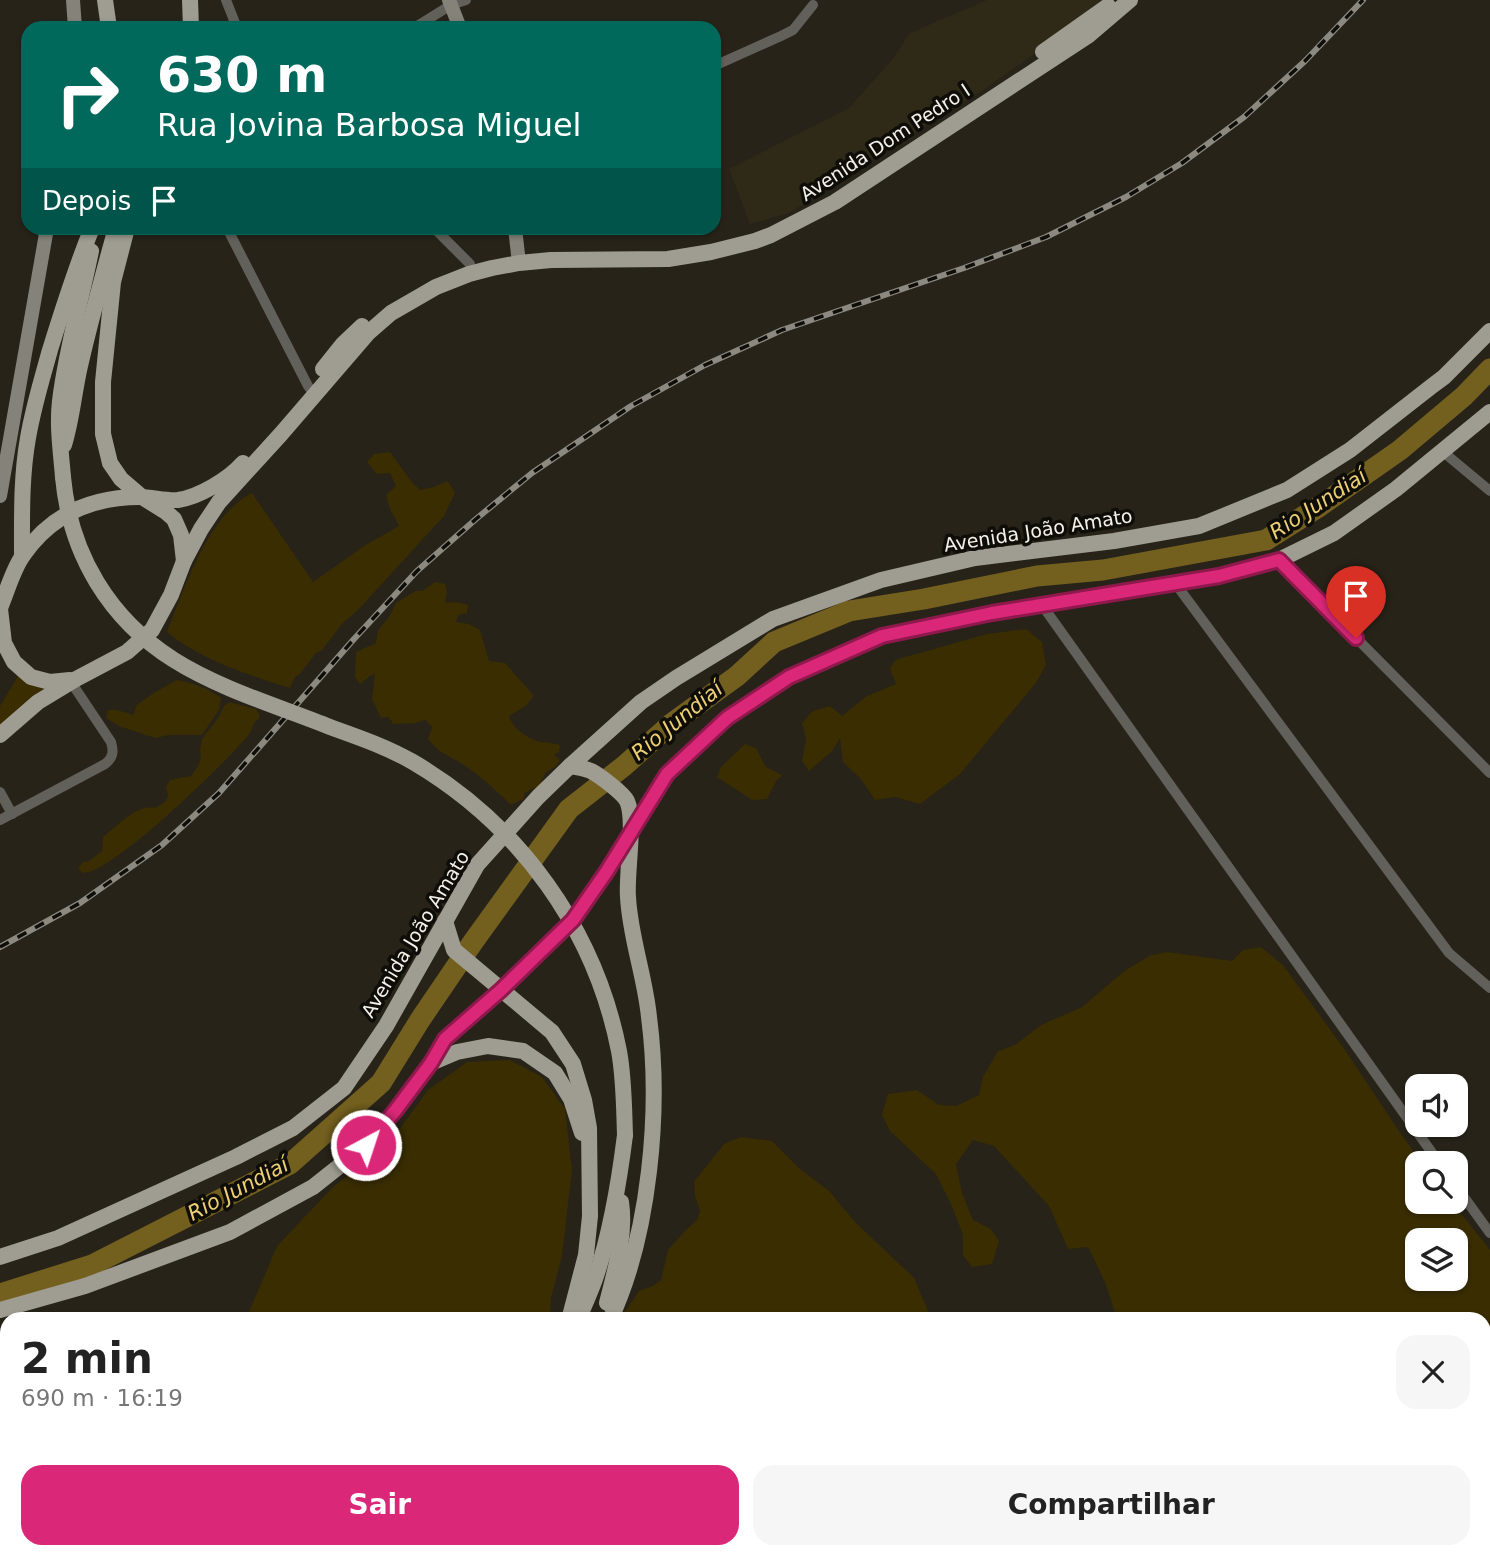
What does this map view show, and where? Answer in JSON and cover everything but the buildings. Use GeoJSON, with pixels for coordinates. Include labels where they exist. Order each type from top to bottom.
{"type":"FeatureCollection","features":[{"type":"Feature","properties":{"kind":"main road"},"geometry":{"type":"LineString","coordinates":[[105,0],[108,21]]}},
{"type":"Feature","properties":{"kind":"main road"},"geometry":{"type":"LineString","coordinates":[[190,0],[191,21]]}},
{"type":"Feature","properties":{"kind":"main road","name":"Avenida Dom Pedro I"},"geometry":{"type":"LineString","coordinates":[[278,431],[343,344],[391,303],[436,277],[470,264],[558,252],[666,250],[737,238],[792,217],[895,155],[1116,0]]}},
{"type":"Feature","properties":{"kind":"main road","name":"Avenida Dom Pedro I"},"geometry":{"type":"LineString","coordinates":[[311,390],[391,313],[436,287],[469,274],[519,259],[668,259],[711,252],[771,235],[835,202],[1089,35],[1130,0]]}},
{"type":"Feature","properties":{"kind":"main road"},"geometry":{"type":"LineString","coordinates":[[22,556],[27,440],[53,341],[79,260],[90,235]]}},
{"type":"Feature","properties":{"kind":"main road"},"geometry":{"type":"LineString","coordinates":[[92,235],[66,360],[58,425],[66,506],[73,533],[96,583],[139,634],[175,661],[233,689],[386,749],[458,791],[498,826],[537,869],[582,939],[605,997],[619,1053],[625,1135],[613,1213],[595,1279],[581,1312]]}},
{"type":"Feature","properties":{"kind":"main road"},"geometry":{"type":"LineString","coordinates":[[62,451],[91,319],[114,235]]}},
{"type":"Feature","properties":{"kind":"main road"},"geometry":{"type":"LineString","coordinates":[[125,235],[113,282],[103,382],[103,434],[110,463],[121,479],[174,519],[181,535],[184,561]]}},
{"type":"Feature","properties":{"kind":"main road","name":"Avenida João Amato"},"geometry":{"type":"LineString","coordinates":[[0,1257],[58,1238],[236,1157],[293,1128],[344,1088],[386,1026],[477,865],[570,766],[641,702],[677,678],[774,619],[881,580],[975,558],[1114,541],[1199,526],[1287,490],[1350,450],[1444,377],[1490,331]]}},
{"type":"Feature","properties":{"kind":"main road"},"geometry":{"type":"LineString","coordinates":[[0,1310],[85,1286],[230,1231],[313,1186],[366,1145],[431,1063],[445,1039],[501,990],[573,920],[667,774],[727,718],[789,677],[882,636],[992,613],[1219,576],[1279,560],[1334,533],[1396,489],[1490,412]]}},
{"type":"Feature","properties":{"kind":"main road"},"geometry":{"type":"LineString","coordinates":[[73,681],[50,681],[31,677],[14,662],[1,644],[0,608],[22,556],[55,521],[86,505],[112,498],[178,500],[205,491],[236,470],[278,431]]}},
{"type":"Feature","properties":{"kind":"main road"},"geometry":{"type":"LineString","coordinates":[[0,734],[38,702],[127,652],[152,630],[201,529],[219,502],[278,431]]}},
{"type":"Feature","properties":{"kind":"main road"},"geometry":{"type":"LineString","coordinates":[[570,766],[594,773],[625,798],[630,809],[628,894],[631,926],[649,1016],[653,1071],[650,1157],[636,1247],[613,1312]]}},
{"type":"Feature","properties":{"kind":"main road"},"geometry":{"type":"LineString","coordinates":[[445,921],[454,950],[552,1032],[573,1064],[589,1128],[590,1216],[586,1255],[571,1312]]}},
{"type":"Feature","properties":{"kind":"main road"},"geometry":{"type":"LineString","coordinates":[[431,1063],[457,1052],[488,1046],[523,1051],[555,1073],[571,1099],[589,1154]]}},
{"type":"Feature","properties":{"kind":"main road"},"geometry":{"type":"LineString","coordinates":[[605,1312],[621,1240],[623,1214],[619,1183]]}},
{"type":"Feature","properties":{"kind":"street"},"geometry":{"type":"LineString","coordinates":[[73,0],[74,21]]}},
{"type":"Feature","properties":{"kind":"street"},"geometry":{"type":"LineString","coordinates":[[226,0],[234,21]]}},
{"type":"Feature","properties":{"kind":"street"},"geometry":{"type":"LineString","coordinates":[[425,21],[455,2],[459,21]]}},
{"type":"Feature","properties":{"kind":"street"},"geometry":{"type":"LineString","coordinates":[[721,63],[793,30],[813,5]]}},
{"type":"Feature","properties":{"kind":"street"},"geometry":{"type":"LineString","coordinates":[[0,496],[46,235]]}},
{"type":"Feature","properties":{"kind":"street"},"geometry":{"type":"LineString","coordinates":[[231,235],[311,390]]}},
{"type":"Feature","properties":{"kind":"street"},"geometry":{"type":"LineString","coordinates":[[441,235],[470,264]]}},
{"type":"Feature","properties":{"kind":"street"},"geometry":{"type":"LineString","coordinates":[[516,235],[519,259]]}},
{"type":"Feature","properties":{"kind":"street"},"geometry":{"type":"LineString","coordinates":[[1442,451],[1490,491]]}},
{"type":"Feature","properties":{"kind":"street"},"geometry":{"type":"LineString","coordinates":[[1279,560],[1490,773]]}},
{"type":"Feature","properties":{"kind":"street"},"geometry":{"type":"LineString","coordinates":[[1175,583],[1449,953],[1490,988]]}},
{"type":"Feature","properties":{"kind":"street"},"geometry":{"type":"LineString","coordinates":[[1042,605],[1431,1151]]}},
{"type":"Feature","properties":{"kind":"street"},"geometry":{"type":"LineString","coordinates":[[0,820],[105,764],[112,756],[111,742],[73,681]]}},
{"type":"Feature","properties":{"kind":"street"},"geometry":{"type":"LineString","coordinates":[[0,792],[12,814]]}},
{"type":"Feature","properties":{"kind":"street"},"geometry":{"type":"LineString","coordinates":[[1468,1203],[1487,1230]]}},
{"type":"Feature","properties":{"kind":"shaded area"},"geometry":{"type":"Polygon","coordinates":[[[987,0],[1103,0],[1105,4],[983,90],[789,213],[750,224],[729,169],[849,108],[891,61],[910,33],[987,0]]]}},
{"type":"Feature","properties":{"kind":"shaded area"},"geometry":{"type":"Polygon","coordinates":[[[390,452],[420,490],[448,481],[455,493],[444,516],[342,624],[322,650],[316,653],[295,677],[290,688],[210,659],[167,632],[210,535],[236,504],[252,493],[313,582],[364,546],[399,526],[386,495],[396,486],[390,473],[377,474],[367,462],[374,454],[390,452]]]}},
{"type":"Feature","properties":{"kind":"shaded area"},"geometry":{"type":"Polygon","coordinates":[[[435,582],[445,584],[445,603],[468,605],[467,613],[458,615],[456,622],[469,624],[480,630],[489,661],[505,663],[534,696],[526,706],[509,716],[514,725],[532,739],[560,745],[559,752],[554,755],[560,760],[555,767],[546,772],[539,786],[524,793],[524,799],[511,805],[477,774],[432,744],[428,739],[432,727],[425,720],[393,724],[389,717],[381,718],[372,699],[375,674],[360,684],[355,677],[356,652],[376,643],[378,630],[396,603],[435,582]]]}},
{"type":"Feature","properties":{"kind":"shaded area"},"geometry":{"type":"Polygon","coordinates":[[[1026,629],[1042,642],[1046,665],[1036,683],[960,774],[920,804],[895,797],[875,800],[861,779],[843,762],[840,738],[832,751],[809,771],[802,761],[806,739],[802,723],[813,711],[830,706],[842,716],[867,696],[896,684],[890,669],[895,660],[987,634],[1026,629]]]}},
{"type":"Feature","properties":{"kind":"shaded area"},"geometry":{"type":"Polygon","coordinates":[[[18,676],[49,690],[0,731],[0,706],[18,676]]]}},
{"type":"Feature","properties":{"kind":"shaded area"},"geometry":{"type":"Polygon","coordinates":[[[177,680],[200,686],[221,698],[219,710],[202,735],[169,735],[155,738],[119,726],[106,718],[108,710],[133,715],[137,705],[177,680]]]}},
{"type":"Feature","properties":{"kind":"shaded area"},"geometry":{"type":"Polygon","coordinates":[[[229,702],[256,709],[259,714],[246,738],[186,799],[138,840],[97,869],[83,873],[78,868],[102,851],[103,837],[135,812],[148,807],[155,808],[166,801],[166,787],[170,780],[191,776],[201,759],[202,739],[229,702]]]}},
{"type":"Feature","properties":{"kind":"shaded area"},"geometry":{"type":"Polygon","coordinates":[[[745,744],[756,748],[766,767],[782,775],[767,799],[752,800],[717,777],[721,767],[745,744]]]}},
{"type":"Feature","properties":{"kind":"shaded area"},"geometry":{"type":"Polygon","coordinates":[[[1261,947],[1283,965],[1413,1151],[1405,1151],[1405,1214],[1462,1214],[1490,1250],[1490,1312],[1115,1312],[1105,1282],[1088,1247],[1068,1249],[1049,1206],[994,1146],[973,1140],[956,1164],[962,1193],[973,1220],[991,1229],[999,1241],[992,1264],[972,1267],[963,1255],[963,1235],[936,1174],[890,1131],[882,1115],[888,1094],[917,1090],[939,1105],[956,1106],[979,1095],[983,1077],[998,1051],[1015,1045],[1041,1025],[1082,1007],[1123,972],[1149,956],[1167,952],[1232,961],[1243,950],[1261,947]]]}},
{"type":"Feature","properties":{"kind":"shaded area"},"geometry":{"type":"Polygon","coordinates":[[[510,1060],[542,1077],[565,1109],[572,1170],[562,1256],[551,1298],[550,1312],[249,1312],[277,1246],[333,1187],[388,1145],[428,1090],[467,1062],[510,1060]]]}},
{"type":"Feature","properties":{"kind":"shaded area"},"geometry":{"type":"Polygon","coordinates":[[[741,1137],[772,1141],[799,1168],[829,1191],[855,1222],[914,1278],[928,1312],[625,1312],[639,1291],[661,1280],[668,1250],[697,1220],[700,1211],[694,1182],[724,1144],[741,1137]]]}},
{"type":"Feature","properties":{"kind":"waterway","name":"Rio Jundiaí"},"geometry":{"type":"LineString","coordinates":[[0,1294],[92,1265],[290,1164],[381,1083],[473,942],[569,809],[624,766],[671,724],[737,676],[774,642],[849,611],[1037,576],[1103,570],[1266,540],[1400,450],[1464,396],[1490,369]]}},
{"type":"Feature","properties":{"kind":"railway"},"geometry":{"type":"LineString","coordinates":[[0,947],[80,903],[162,845],[219,793],[417,571],[532,473],[631,406],[705,365],[782,330],[1046,237],[1126,197],[1182,163],[1244,117],[1305,61],[1363,0]]}},
{"type":"Feature","properties":{"kind":"route"},"geometry":{"type":"LineString","coordinates":[[366,1145],[431,1063],[445,1039],[501,990],[573,920],[667,774],[727,718],[789,677],[882,636],[992,613],[1219,576],[1279,560],[1356,638]]}}]}
